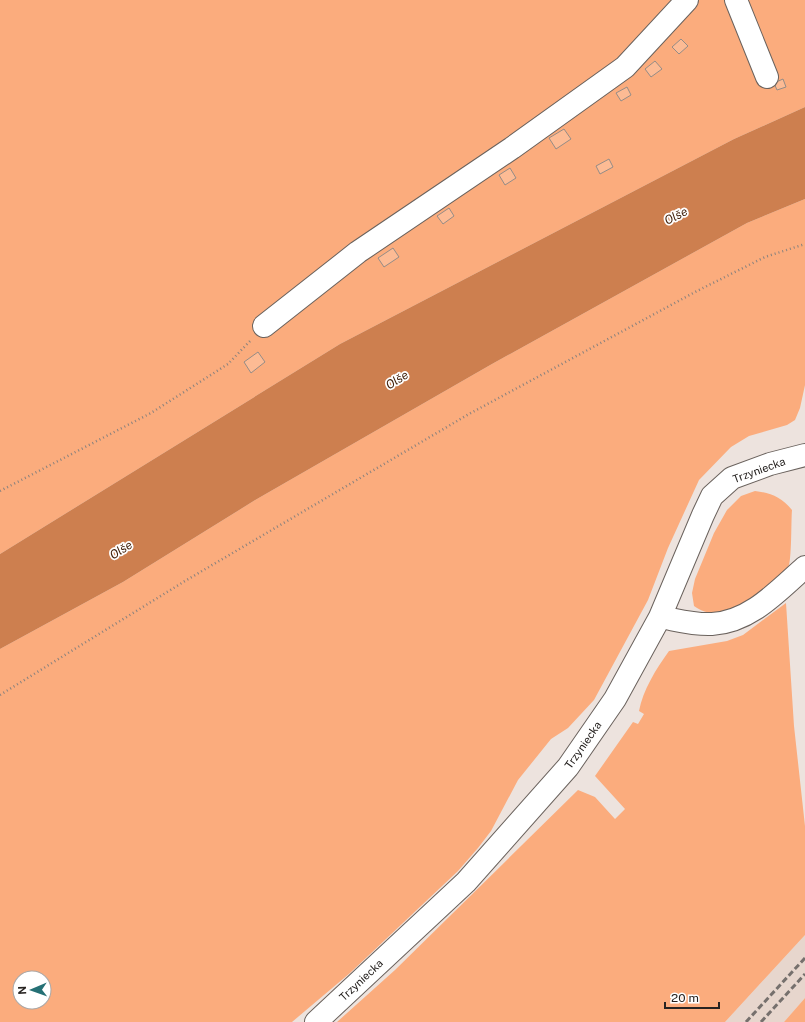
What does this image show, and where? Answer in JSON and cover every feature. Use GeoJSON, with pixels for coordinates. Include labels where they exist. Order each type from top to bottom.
{"type":"FeatureCollection","features":[{"type":"Feature","properties":{"kind":"street"},"geometry":{"type":"LineString","coordinates":[[264,326],[358,252],[512,148],[625,67],[687,0]]}},
{"type":"Feature","properties":{"kind":"street"},"geometry":{"type":"LineString","coordinates":[[736,0],[767,77]]}},
{"type":"Feature","properties":{"kind":"street","name":"Trzyniecka"},"geometry":{"type":"LineString","coordinates":[[316,1022],[466,882],[568,767],[615,699],[660,617],[712,496],[732,478],[770,464],[805,455]]}},
{"type":"Feature","properties":{"kind":"street"},"geometry":{"type":"LineString","coordinates":[[660,617],[712,624],[730,621],[760,606],[805,567]]}},
{"type":"Feature","properties":{"kind":"path"},"geometry":{"type":"LineString","coordinates":[[0,695],[185,581],[469,414],[697,291],[765,257],[805,244]]}},
{"type":"Feature","properties":{"kind":"path"},"geometry":{"type":"LineString","coordinates":[[0,491],[151,413],[228,364],[264,326]]}},
{"type":"Feature","properties":{"kind":"shaded area"},"geometry":{"type":"Polygon","coordinates":[[[0,0],[805,0],[805,107],[734,139],[340,344],[0,554],[0,0]]]}},
{"type":"Feature","properties":{"kind":"shaded area"},"geometry":{"type":"Polygon","coordinates":[[[805,199],[805,385],[800,408],[795,420],[787,425],[749,436],[731,447],[699,480],[668,548],[648,600],[594,700],[568,728],[551,739],[518,780],[491,831],[458,871],[350,973],[292,1022],[0,1022],[0,649],[123,582],[257,499],[492,364],[747,223],[805,199]]]}},
{"type":"Feature","properties":{"kind":"shaded area"},"geometry":{"type":"Polygon","coordinates":[[[755,491],[775,496],[792,510],[791,549],[788,568],[777,580],[739,606],[721,613],[703,611],[694,606],[692,593],[695,579],[714,533],[727,510],[741,496],[755,491]]]}},
{"type":"Feature","properties":{"kind":"shaded area"},"geometry":{"type":"Polygon","coordinates":[[[786,603],[794,726],[805,826],[805,935],[725,1022],[337,1022],[395,970],[578,790],[595,797],[615,819],[625,809],[595,776],[633,722],[638,724],[644,714],[639,711],[644,695],[655,672],[669,651],[727,641],[743,635],[786,603]]]}},
{"type":"Feature","properties":{"kind":"shaded area"},"geometry":{"type":"Polygon","coordinates":[[[805,935],[805,998],[784,1022],[725,1022],[805,935]]]}},
{"type":"Feature","properties":{"kind":"shaded area"},"geometry":{"type":"Polygon","coordinates":[[[805,998],[805,1022],[784,1022],[805,998]]]}},
{"type":"Feature","properties":{"kind":"water","name":"Olše"},"geometry":{"type":"Polygon","coordinates":[[[805,107],[805,199],[747,223],[492,364],[257,499],[123,582],[0,649],[0,554],[340,344],[734,139],[805,107]]]}},
{"type":"Feature","properties":{"kind":"building"},"geometry":{"type":"Polygon","coordinates":[[[681,39],[688,46],[679,54],[672,47],[681,39]]]}},
{"type":"Feature","properties":{"kind":"building"},"geometry":{"type":"Polygon","coordinates":[[[655,61],[662,69],[651,77],[645,69],[655,61]]]}},
{"type":"Feature","properties":{"kind":"building"},"geometry":{"type":"Polygon","coordinates":[[[783,79],[786,87],[777,90],[774,83],[783,79]]]}},
{"type":"Feature","properties":{"kind":"building"},"geometry":{"type":"Polygon","coordinates":[[[627,87],[631,95],[621,101],[616,93],[627,87]]]}},
{"type":"Feature","properties":{"kind":"building"},"geometry":{"type":"Polygon","coordinates":[[[564,129],[571,139],[556,149],[549,138],[564,129]]]}},
{"type":"Feature","properties":{"kind":"building"},"geometry":{"type":"Polygon","coordinates":[[[609,159],[613,167],[600,174],[596,166],[609,159]]]}},
{"type":"Feature","properties":{"kind":"building"},"geometry":{"type":"Polygon","coordinates":[[[510,168],[516,178],[505,185],[499,175],[510,168]]]}},
{"type":"Feature","properties":{"kind":"building"},"geometry":{"type":"Polygon","coordinates":[[[449,208],[454,216],[443,224],[437,216],[449,208]]]}},
{"type":"Feature","properties":{"kind":"building"},"geometry":{"type":"Polygon","coordinates":[[[393,248],[399,257],[384,267],[378,258],[393,248]]]}},
{"type":"Feature","properties":{"kind":"building"},"geometry":{"type":"Polygon","coordinates":[[[258,352],[265,362],[251,373],[244,362],[258,352]]]}},
{"type":"Feature","properties":{"kind":"railway"},"geometry":{"type":"LineString","coordinates":[[746,1022],[805,958]]}},
{"type":"Feature","properties":{"kind":"railway"},"geometry":{"type":"LineString","coordinates":[[761,1022],[805,974]]}}]}
